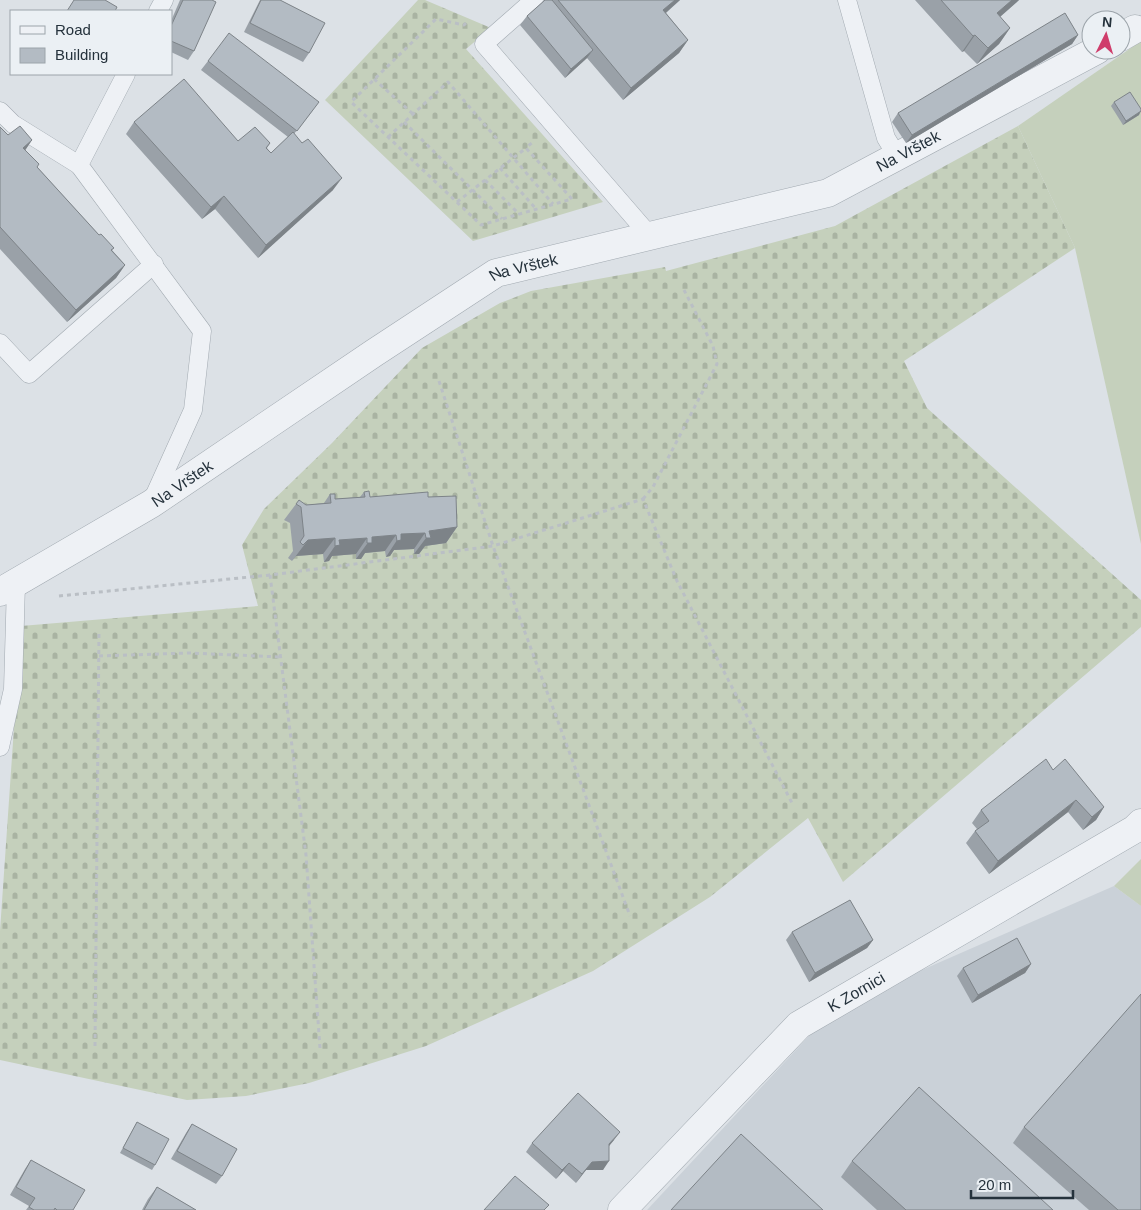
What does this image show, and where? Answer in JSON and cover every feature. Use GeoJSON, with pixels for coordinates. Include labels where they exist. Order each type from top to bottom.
{"type":"FeatureCollection","features":[{"type":"Feature","properties":{"kind":"street","name":"Na Vrštek"},"geometry":{"type":"LineString","coordinates":[[8,588],[151,504],[374,352],[496,273],[828,193],[1081,58]]}},
{"type":"Feature","properties":{"kind":"street","name":"K Zornici"},"geometry":{"type":"LineString","coordinates":[[622,1210],[799,1025],[1138,826]]}},
{"type":"Feature","properties":{"kind":"lane"},"geometry":{"type":"LineString","coordinates":[[534,0],[484,44],[650,236]]}},
{"type":"Feature","properties":{"kind":"lane"},"geometry":{"type":"LineString","coordinates":[[847,0],[886,138],[897,156]]}},
{"type":"Feature","properties":{"kind":"lane"},"geometry":{"type":"LineString","coordinates":[[79,165],[125,75]]}},
{"type":"Feature","properties":{"kind":"lane"},"geometry":{"type":"LineString","coordinates":[[0,111],[13,124],[79,165],[202,331],[192,410],[151,504]]}},
{"type":"Feature","properties":{"kind":"lane"},"geometry":{"type":"LineString","coordinates":[[0,343],[29,374],[154,264]]}},
{"type":"Feature","properties":{"kind":"lane"},"geometry":{"type":"LineString","coordinates":[[0,748],[13,689],[8,588]]}},
{"type":"Feature","properties":{"kind":"path"},"geometry":{"type":"LineString","coordinates":[[499,31],[476,15],[464,25],[436,19],[351,102],[481,225],[572,199],[526,148]]}},
{"type":"Feature","properties":{"kind":"path"},"geometry":{"type":"LineString","coordinates":[[374,79],[413,114]]}},
{"type":"Feature","properties":{"kind":"path"},"geometry":{"type":"LineString","coordinates":[[388,137],[448,82],[553,204]]}},
{"type":"Feature","properties":{"kind":"path"},"geometry":{"type":"LineString","coordinates":[[404,122],[502,219]]}},
{"type":"Feature","properties":{"kind":"path"},"geometry":{"type":"LineString","coordinates":[[457,202],[554,124]]}},
{"type":"Feature","properties":{"kind":"path"},"geometry":{"type":"LineString","coordinates":[[500,168],[536,209]]}},
{"type":"Feature","properties":{"kind":"path"},"geometry":{"type":"LineString","coordinates":[[485,180],[519,214]]}},
{"type":"Feature","properties":{"kind":"path"},"geometry":{"type":"LineString","coordinates":[[8,588],[31,599],[270,575],[493,546],[642,499],[653,487],[717,364],[713,346],[684,290]]}},
{"type":"Feature","properties":{"kind":"path"},"geometry":{"type":"LineString","coordinates":[[439,380],[493,546],[630,916]]}},
{"type":"Feature","properties":{"kind":"path"},"geometry":{"type":"LineString","coordinates":[[642,499],[677,581],[792,802]]}},
{"type":"Feature","properties":{"kind":"path"},"geometry":{"type":"LineString","coordinates":[[270,575],[306,855],[320,1048]]}},
{"type":"Feature","properties":{"kind":"path"},"geometry":{"type":"LineString","coordinates":[[94,1046],[99,631]]}},
{"type":"Feature","properties":{"kind":"path"},"geometry":{"type":"LineString","coordinates":[[99,656],[189,653],[280,657]]}},
{"type":"Feature","properties":{"kind":"shaded area"},"geometry":{"type":"Polygon","coordinates":[[[1114,886],[1141,906],[1141,1210],[647,1210],[835,1008],[1114,886]]]}},
{"type":"Feature","properties":{"kind":"green space"},"geometry":{"type":"Polygon","coordinates":[[[418,0],[425,0],[491,28],[466,49],[603,202],[473,241],[325,100],[418,0]]]}},
{"type":"Feature","properties":{"kind":"green space"},"geometry":{"type":"Polygon","coordinates":[[[1141,41],[1141,544],[1075,248],[1018,126],[1114,60],[1131,60],[1131,48],[1141,41]]]}},
{"type":"Feature","properties":{"kind":"green space"},"geometry":{"type":"Polygon","coordinates":[[[1018,126],[1075,248],[904,361],[927,408],[1141,600],[1141,627],[843,882],[808,818],[710,897],[593,971],[426,1046],[309,1083],[246,1096],[187,1100],[0,1060],[0,931],[21,626],[258,606],[242,545],[264,509],[332,443],[422,348],[500,303],[531,291],[665,267],[666,271],[835,226],[1018,126]]]}},
{"type":"Feature","properties":{"kind":"green space"},"geometry":{"type":"Polygon","coordinates":[[[1141,859],[1141,906],[1114,886],[1141,859]]]}},
{"type":"Feature","properties":{"kind":"building"},"geometry":{"type":"Polygon","coordinates":[[[74,0],[105,0],[117,7],[116,10],[68,10],[74,0]]]}},
{"type":"Feature","properties":{"kind":"building"},"geometry":{"type":"Polygon","coordinates":[[[183,0],[212,0],[216,2],[194,51],[172,41],[172,24],[183,0]]]}},
{"type":"Feature","properties":{"kind":"building"},"geometry":{"type":"Polygon","coordinates":[[[261,0],[280,0],[325,23],[309,53],[250,23],[261,0]]]}},
{"type":"Feature","properties":{"kind":"building"},"geometry":{"type":"Polygon","coordinates":[[[545,0],[552,0],[593,50],[571,69],[527,16],[545,0]]]}},
{"type":"Feature","properties":{"kind":"building"},"geometry":{"type":"Polygon","coordinates":[[[558,0],[675,0],[663,10],[688,40],[631,88],[558,0]]]}},
{"type":"Feature","properties":{"kind":"building"},"geometry":{"type":"Polygon","coordinates":[[[941,0],[1012,0],[997,13],[1010,28],[988,48],[975,35],[973,36],[941,0]]]}},
{"type":"Feature","properties":{"kind":"building"},"geometry":{"type":"Polygon","coordinates":[[[1065,13],[1078,35],[912,135],[898,113],[1065,13]]]}},
{"type":"Feature","properties":{"kind":"building"},"geometry":{"type":"Polygon","coordinates":[[[229,33],[319,102],[297,131],[208,61],[229,33]]]}},
{"type":"Feature","properties":{"kind":"building"},"geometry":{"type":"Polygon","coordinates":[[[184,79],[238,141],[255,127],[270,143],[266,148],[271,153],[293,132],[302,143],[308,139],[342,178],[266,245],[224,196],[211,207],[134,122],[184,79]]]}},
{"type":"Feature","properties":{"kind":"building"},"geometry":{"type":"Polygon","coordinates":[[[1130,92],[1141,111],[1126,121],[1114,102],[1130,92]]]}},
{"type":"Feature","properties":{"kind":"building"},"geometry":{"type":"Polygon","coordinates":[[[20,126],[32,140],[23,148],[39,164],[37,167],[99,235],[101,234],[114,248],[111,250],[125,265],[76,310],[0,227],[0,127],[8,135],[20,126]]]}},
{"type":"Feature","properties":{"kind":"building"},"geometry":{"type":"Polygon","coordinates":[[[369,491],[370,497],[428,492],[428,497],[456,496],[457,527],[429,531],[431,538],[426,538],[425,533],[401,534],[401,540],[397,541],[396,535],[372,537],[372,543],[367,543],[367,538],[339,540],[340,545],[335,546],[335,538],[308,540],[303,545],[300,542],[304,536],[301,507],[296,504],[299,500],[306,505],[331,503],[330,494],[335,494],[335,499],[365,497],[364,492],[369,491]]]}},
{"type":"Feature","properties":{"kind":"building"},"geometry":{"type":"Polygon","coordinates":[[[1046,759],[1053,770],[1065,759],[1104,807],[1092,817],[1076,800],[998,861],[975,831],[989,821],[981,810],[1046,759]]]}},
{"type":"Feature","properties":{"kind":"building"},"geometry":{"type":"Polygon","coordinates":[[[850,900],[873,940],[815,973],[792,932],[850,900]]]}},
{"type":"Feature","properties":{"kind":"building"},"geometry":{"type":"Polygon","coordinates":[[[1017,938],[1031,964],[978,995],[963,968],[1017,938]]]}},
{"type":"Feature","properties":{"kind":"building"},"geometry":{"type":"Polygon","coordinates":[[[1141,994],[1141,1210],[1118,1210],[1024,1127],[1141,994]]]}},
{"type":"Feature","properties":{"kind":"building"},"geometry":{"type":"Polygon","coordinates":[[[919,1087],[1053,1210],[906,1210],[852,1161],[919,1087]]]}},
{"type":"Feature","properties":{"kind":"building"},"geometry":{"type":"Polygon","coordinates":[[[578,1093],[620,1132],[609,1144],[609,1161],[592,1162],[582,1174],[569,1163],[562,1170],[532,1143],[578,1093]]]}},
{"type":"Feature","properties":{"kind":"building"},"geometry":{"type":"Polygon","coordinates":[[[137,1122],[169,1139],[155,1165],[123,1148],[137,1122]]]}},
{"type":"Feature","properties":{"kind":"building"},"geometry":{"type":"Polygon","coordinates":[[[192,1124],[237,1149],[222,1176],[177,1151],[192,1124]]]}},
{"type":"Feature","properties":{"kind":"building"},"geometry":{"type":"Polygon","coordinates":[[[741,1134],[823,1210],[671,1210],[741,1134]]]}},
{"type":"Feature","properties":{"kind":"building"},"geometry":{"type":"Polygon","coordinates":[[[31,1160],[85,1190],[73,1210],[57,1210],[55,1208],[54,1210],[34,1210],[29,1207],[35,1198],[16,1187],[31,1160]]]}},
{"type":"Feature","properties":{"kind":"building"},"geometry":{"type":"Polygon","coordinates":[[[515,1176],[549,1205],[544,1210],[484,1210],[515,1176]]]}},
{"type":"Feature","properties":{"kind":"building"},"geometry":{"type":"Polygon","coordinates":[[[157,1187],[196,1210],[144,1210],[157,1187]]]}}]}
